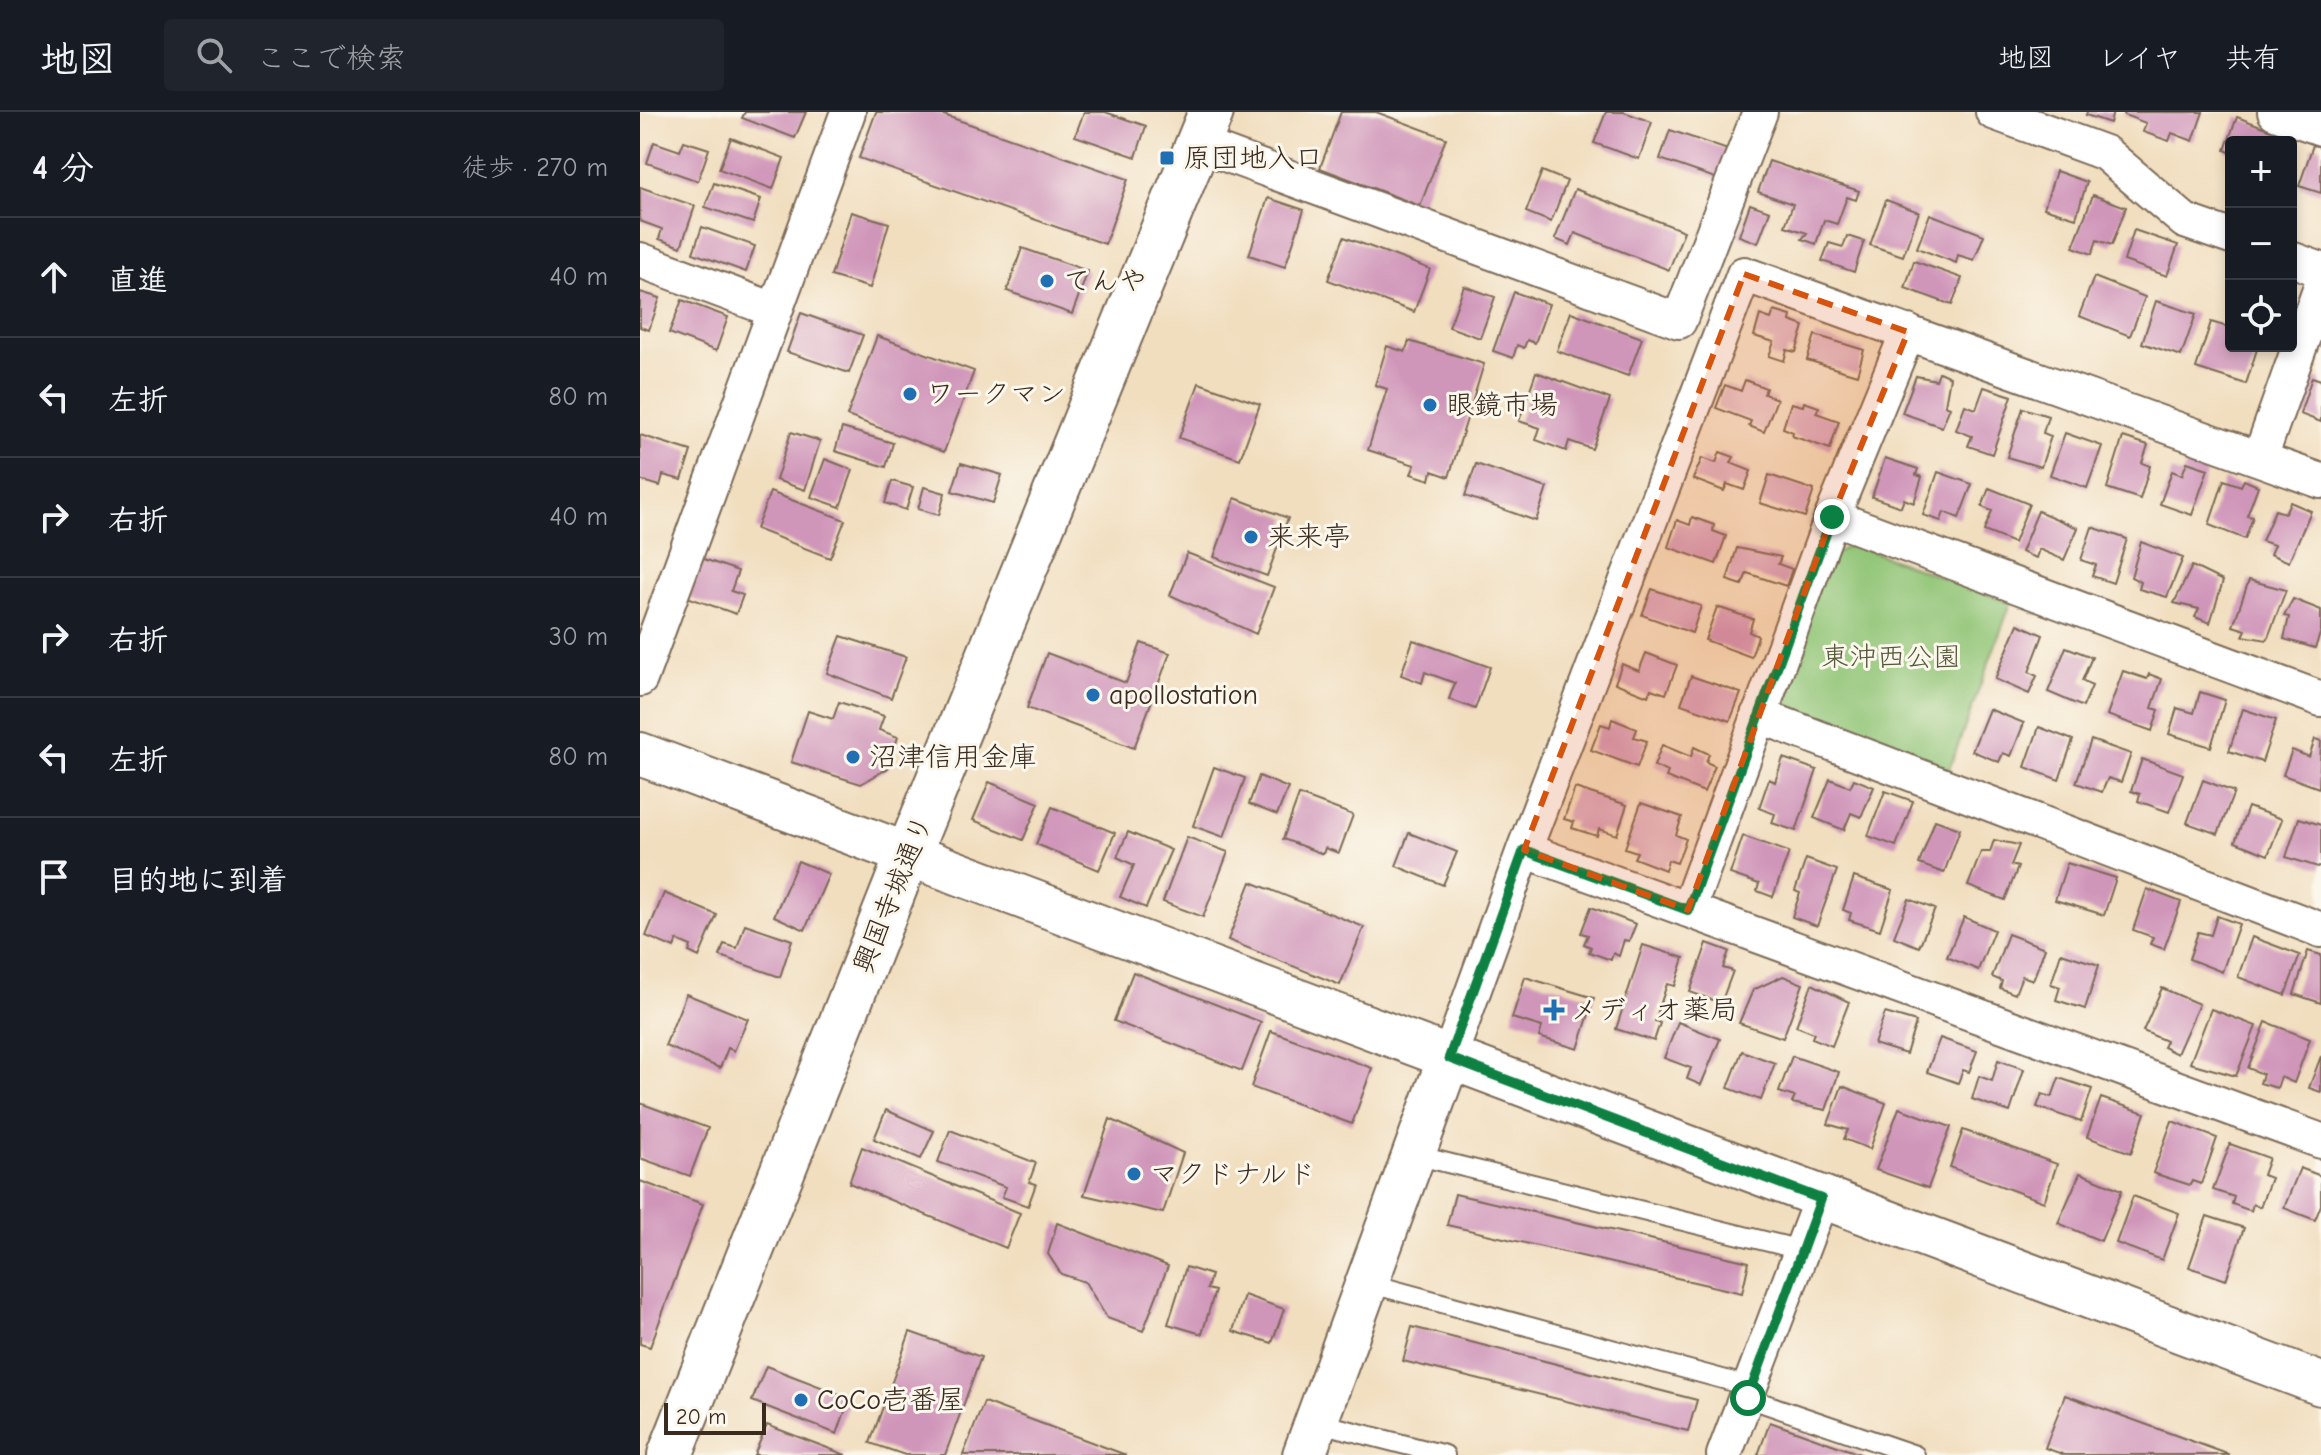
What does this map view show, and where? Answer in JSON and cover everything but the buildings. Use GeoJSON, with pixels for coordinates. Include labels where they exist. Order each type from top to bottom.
{"type":"FeatureCollection","features":[{"type":"Feature","properties":{"kind":"main road","name":"興国寺城通り"},"geometry":{"type":"LineString","coordinates":[[670,1455],[907,857],[1205,128]]}},
{"type":"Feature","properties":{"kind":"street"},"geometry":{"type":"LineString","coordinates":[[640,679],[848,112]]}},
{"type":"Feature","properties":{"kind":"street"},"geometry":{"type":"LineString","coordinates":[[1205,128],[1679,321],[1760,112]]}},
{"type":"Feature","properties":{"kind":"street"},"geometry":{"type":"LineString","coordinates":[[1993,112],[2105,153],[2185,221],[2225,235]]}},
{"type":"Feature","properties":{"kind":"street"},"geometry":{"type":"LineString","coordinates":[[2275,112],[2321,128]]}},
{"type":"Feature","properties":{"kind":"street"},"geometry":{"type":"LineString","coordinates":[[640,260],[774,310]]}},
{"type":"Feature","properties":{"kind":"street"},"geometry":{"type":"LineString","coordinates":[[2297,261],[2321,270]]}},
{"type":"Feature","properties":{"kind":"street"},"geometry":{"type":"LineString","coordinates":[[1310,1438],[1524,850],[1744,274],[2321,481]]}},
{"type":"Feature","properties":{"kind":"street"},"geometry":{"type":"LineString","coordinates":[[2260,458],[2321,286]]}},
{"type":"Feature","properties":{"kind":"street"},"geometry":{"type":"LineString","coordinates":[[1688,910],[1832,517],[1908,332]]}},
{"type":"Feature","properties":{"kind":"street"},"geometry":{"type":"LineString","coordinates":[[1832,517],[2321,699]]}},
{"type":"Feature","properties":{"kind":"street"},"geometry":{"type":"LineString","coordinates":[[1758,715],[2321,930]]}},
{"type":"Feature","properties":{"kind":"street"},"geometry":{"type":"LineString","coordinates":[[640,754],[907,857],[2321,1384]]}},
{"type":"Feature","properties":{"kind":"street"},"geometry":{"type":"LineString","coordinates":[[1524,850],[2321,1141]]}},
{"type":"Feature","properties":{"kind":"street"},"geometry":{"type":"LineString","coordinates":[[1724,1455],[1821,1199]]}},
{"type":"Feature","properties":{"kind":"lane"},"geometry":{"type":"LineString","coordinates":[[1415,1155],[1801,1250]]}},
{"type":"Feature","properties":{"kind":"lane"},"geometry":{"type":"LineString","coordinates":[[1368,1283],[1750,1392],[1915,1455]]}},
{"type":"Feature","properties":{"kind":"lane"},"geometry":{"type":"LineString","coordinates":[[1310,1438],[1445,1455]]}},
{"type":"Feature","properties":{"kind":"highlighted area"},"geometry":{"type":"Polygon","coordinates":[[[1744,274],[1908,332],[1832,517],[1688,910],[1524,850],[1744,274]]]}},
{"type":"Feature","properties":{"kind":"green space","name":"東沖西公園"},"geometry":{"type":"Polygon","coordinates":[[[1852,544],[2011,603],[1947,775],[1783,714],[1777,688],[1825,559],[1852,544]]]}},
{"type":"Feature","properties":{"kind":"place","name":"原団地入口"},"geometry":{"type":"Point","coordinates":[1167,158]}},
{"type":"Feature","properties":{"kind":"place","name":"てんや"},"geometry":{"type":"Point","coordinates":[1047,281]}},
{"type":"Feature","properties":{"kind":"place","name":"ワークマン"},"geometry":{"type":"Point","coordinates":[910,394]}},
{"type":"Feature","properties":{"kind":"place","name":"眼鏡市場"},"geometry":{"type":"Point","coordinates":[1430,405]}},
{"type":"Feature","properties":{"kind":"place","name":"来来亭"},"geometry":{"type":"Point","coordinates":[1251,537]}},
{"type":"Feature","properties":{"kind":"place","name":"apollostation"},"geometry":{"type":"Point","coordinates":[1093,695]}},
{"type":"Feature","properties":{"kind":"place","name":"沼津信用金庫"},"geometry":{"type":"Point","coordinates":[853,757]}},
{"type":"Feature","properties":{"kind":"place","name":"メディオ薬局"},"geometry":{"type":"Point","coordinates":[1554,1010]}},
{"type":"Feature","properties":{"kind":"place","name":"マクドナルド"},"geometry":{"type":"Point","coordinates":[1134,1174]}},
{"type":"Feature","properties":{"kind":"place","name":"CoCo壱番屋"},"geometry":{"type":"Point","coordinates":[801,1400]}},
{"type":"Feature","properties":{"kind":"route"},"geometry":{"type":"LineString","coordinates":[[1748,1398],[1821,1199],[1449,1058],[1524,850],[1688,910],[1832,517]]}}]}
